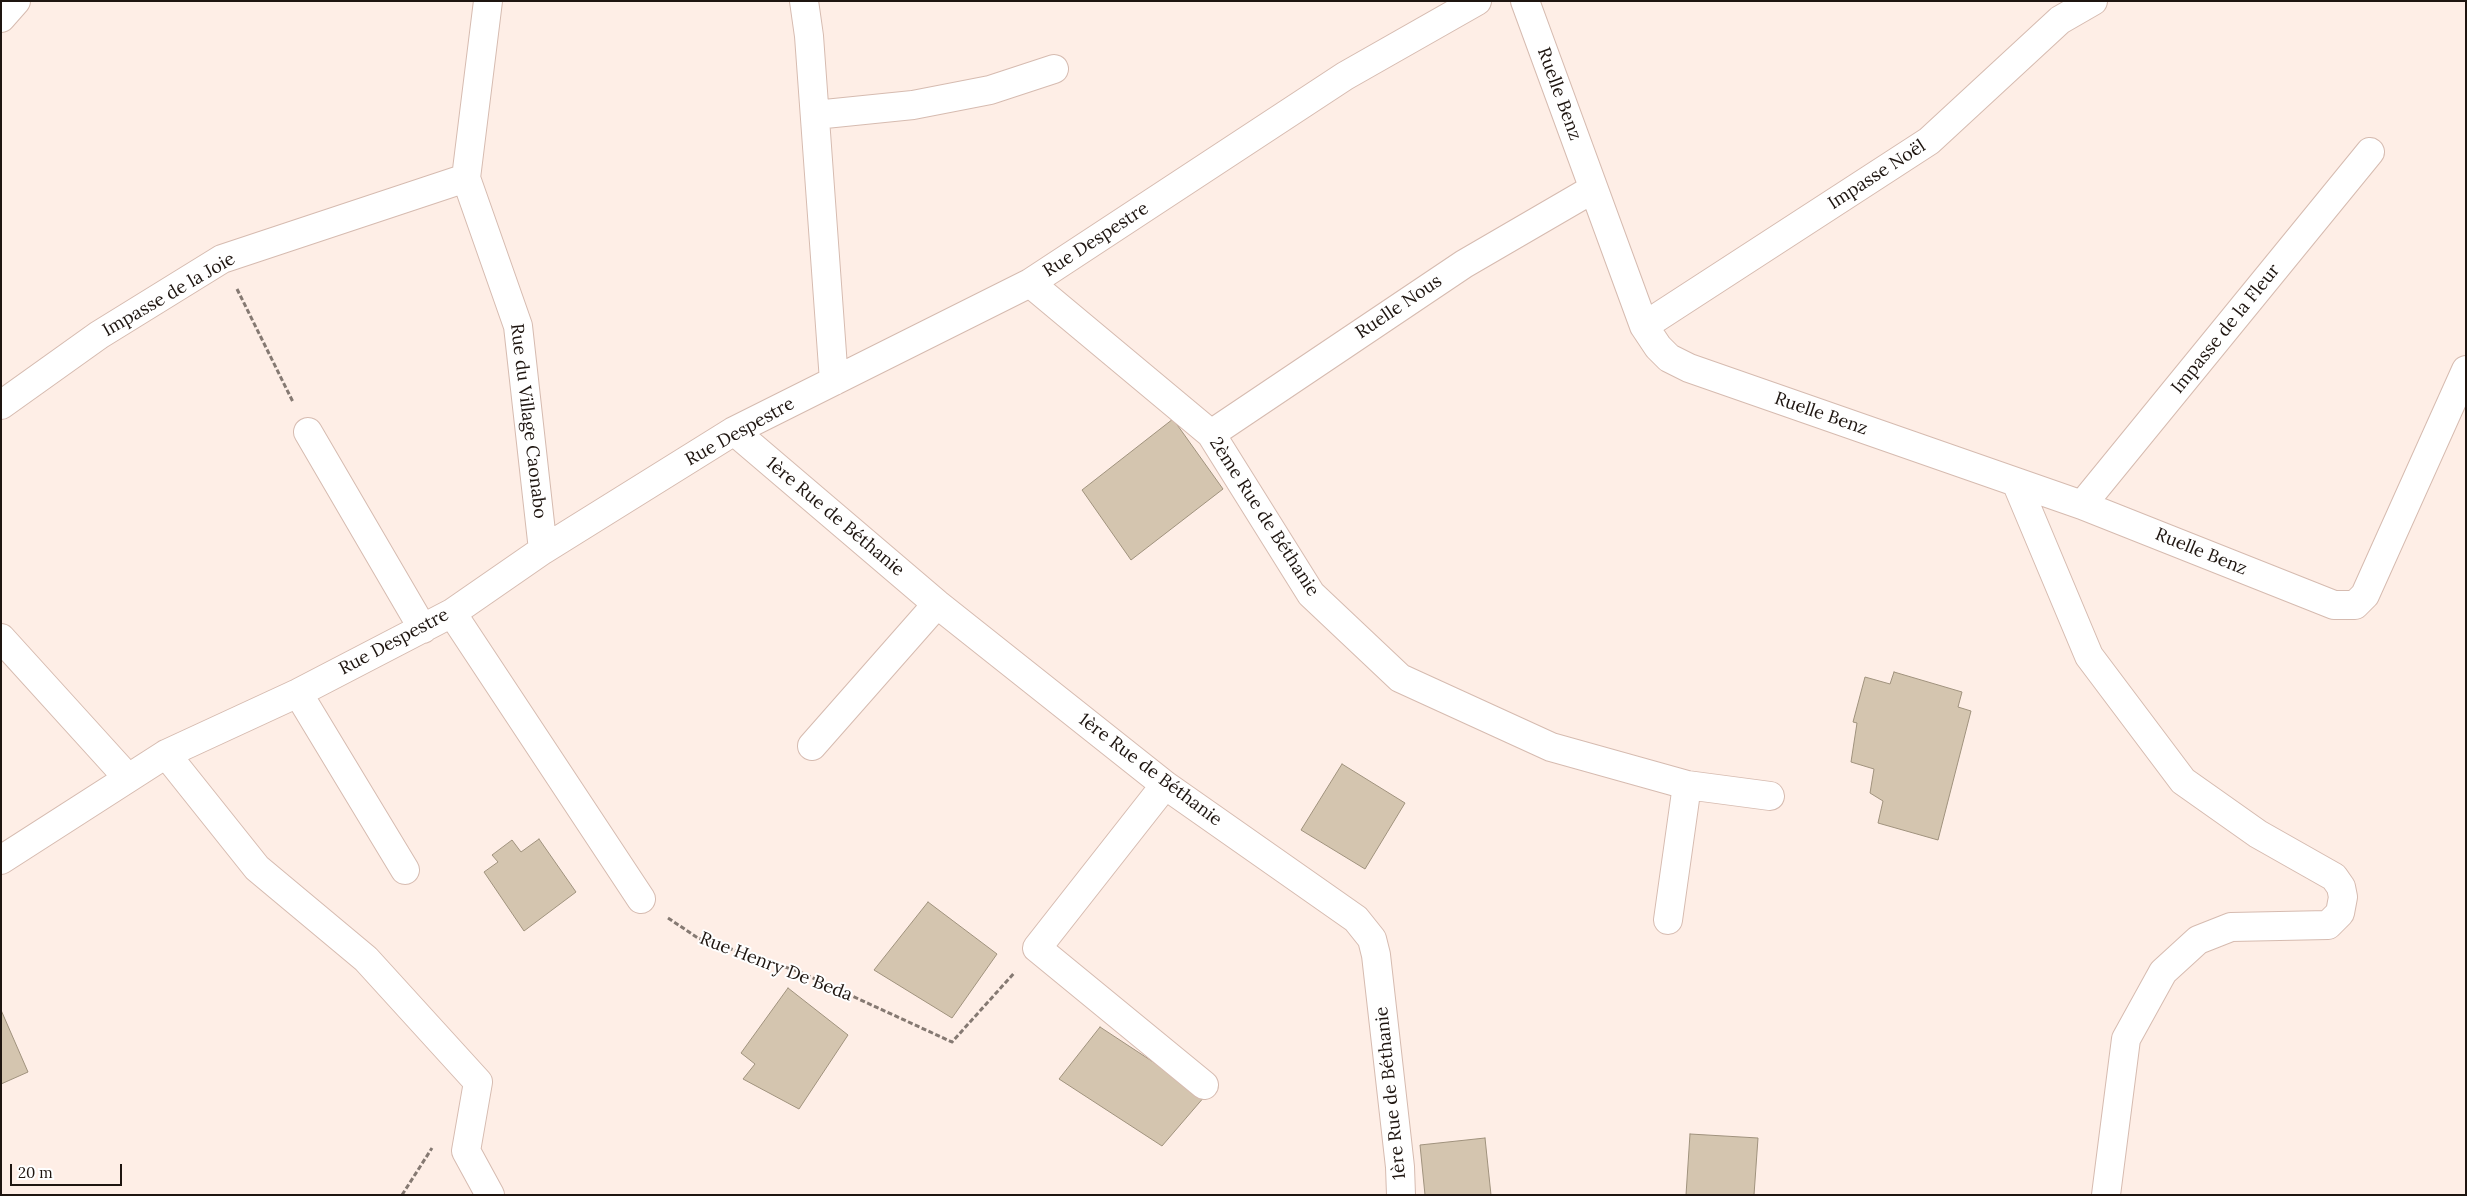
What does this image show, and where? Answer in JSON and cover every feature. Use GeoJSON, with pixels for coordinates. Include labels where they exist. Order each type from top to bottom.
{"type":"FeatureCollection","features":[{"type":"Feature","properties":{"kind":"street"},"geometry":{"type":"LineString","coordinates":[[1,18],[16,1]]}},
{"type":"Feature","properties":{"kind":"street","name":"Rue du Village Caonabo"},"geometry":{"type":"LineString","coordinates":[[488,1],[466,178],[518,326],[537,481],[543,550]]}},
{"type":"Feature","properties":{"kind":"street"},"geometry":{"type":"LineString","coordinates":[[804,1],[809,36],[834,381]]}},
{"type":"Feature","properties":{"kind":"street","name":"Rue Despestre"},"geometry":{"type":"LineString","coordinates":[[1,860],[166,754],[298,693],[452,613],[543,550],[734,431],[1030,283],[1345,76],[1477,1]]}},
{"type":"Feature","properties":{"kind":"street","name":"Ruelle Benz"},"geometry":{"type":"LineString","coordinates":[[1526,1],[1644,326],[1658,347],[1670,358],[1689,368],[2082,505],[2334,605],[2355,605],[2365,595],[2461,380]]}},
{"type":"Feature","properties":{"kind":"street","name":"Impasse Noël"},"geometry":{"type":"LineString","coordinates":[[1644,326],[1929,142],[2060,20],[2093,1]]}},
{"type":"Feature","properties":{"kind":"street"},"geometry":{"type":"LineString","coordinates":[[815,115],[913,105],[990,90],[1054,69]]}},
{"type":"Feature","properties":{"kind":"street","name":"Impasse de la Fleur"},"geometry":{"type":"LineString","coordinates":[[2082,505],[2370,152]]}},
{"type":"Feature","properties":{"kind":"street","name":"Impasse de la Joie"},"geometry":{"type":"LineString","coordinates":[[1,405],[99,335],[222,259],[466,178]]}},
{"type":"Feature","properties":{"kind":"street","name":"Ruelle Nous"},"geometry":{"type":"LineString","coordinates":[[1211,434],[1464,264],[1593,189]]}},
{"type":"Feature","properties":{"kind":"street","name":"2ème Rue de Béthanie"},"geometry":{"type":"LineString","coordinates":[[1030,283],[1211,434],[1311,594],[1400,678],[1550,747],[1687,785],[1770,796]]}},
{"type":"Feature","properties":{"kind":"street","name":"1ère Rue de Béthanie"},"geometry":{"type":"LineString","coordinates":[[734,431],[937,604],[1165,785],[1356,919],[1372,939],[1398,1147],[1401,1195]]}},
{"type":"Feature","properties":{"kind":"street"},"geometry":{"type":"LineString","coordinates":[[308,432],[423,628]]}},
{"type":"Feature","properties":{"kind":"street"},"geometry":{"type":"LineString","coordinates":[[2016,482],[2089,656],[2182,781],[2258,834],[2334,877],[2341,886],[2343,898],[2340,913],[2328,925],[2231,927],[2198,940],[2163,972],[2126,1039],[2106,1195]]}},
{"type":"Feature","properties":{"kind":"street"},"geometry":{"type":"LineString","coordinates":[[812,746],[937,604]]}},
{"type":"Feature","properties":{"kind":"street"},"geometry":{"type":"LineString","coordinates":[[452,613],[641,899]]}},
{"type":"Feature","properties":{"kind":"street"},"geometry":{"type":"LineString","coordinates":[[1,638],[128,778]]}},
{"type":"Feature","properties":{"kind":"street"},"geometry":{"type":"LineString","coordinates":[[298,693],[405,870]]}},
{"type":"Feature","properties":{"kind":"street"},"geometry":{"type":"LineString","coordinates":[[166,754],[257,868],[366,959],[478,1082],[466,1152],[490,1195]]}},
{"type":"Feature","properties":{"kind":"street"},"geometry":{"type":"LineString","coordinates":[[1165,785],[1037,948],[1204,1084]]}},
{"type":"Feature","properties":{"kind":"street"},"geometry":{"type":"LineString","coordinates":[[1668,920],[1687,785]]}},
{"type":"Feature","properties":{"kind":"path"},"geometry":{"type":"LineString","coordinates":[[222,259],[308,432]]}},
{"type":"Feature","properties":{"kind":"path","name":"Rue Henry De Beda"},"geometry":{"type":"LineString","coordinates":[[641,899],[698,938],[800,972],[952,1042],[1037,948]]}},
{"type":"Feature","properties":{"kind":"building"},"geometry":{"type":"Polygon","coordinates":[[[1173,419],[1223,489],[1131,560],[1082,490],[1173,419]]]}},
{"type":"Feature","properties":{"kind":"building"},"geometry":{"type":"Polygon","coordinates":[[[1894,672],[1962,692],[1958,707],[1971,711],[1938,840],[1878,823],[1883,801],[1870,793],[1874,769],[1851,762],[1857,723],[1853,722],[1865,677],[1890,684],[1894,672]]]}},
{"type":"Feature","properties":{"kind":"building"},"geometry":{"type":"Polygon","coordinates":[[[1342,764],[1405,803],[1365,869],[1301,830],[1342,764]]]}},
{"type":"Feature","properties":{"kind":"building"},"geometry":{"type":"Polygon","coordinates":[[[539,839],[576,892],[524,931],[484,872],[498,862],[492,855],[512,840],[521,852],[539,839]]]}},
{"type":"Feature","properties":{"kind":"building"},"geometry":{"type":"Polygon","coordinates":[[[928,902],[997,954],[952,1018],[874,970],[928,902]]]}},
{"type":"Feature","properties":{"kind":"building"},"geometry":{"type":"Polygon","coordinates":[[[788,988],[848,1035],[799,1109],[743,1079],[755,1064],[741,1053],[788,988]]]}},
{"type":"Feature","properties":{"kind":"building"},"geometry":{"type":"Polygon","coordinates":[[[1,1010],[28,1072],[1,1084],[1,1010]]]}},
{"type":"Feature","properties":{"kind":"building"},"geometry":{"type":"Polygon","coordinates":[[[1100,1027],[1205,1096],[1162,1146],[1059,1079],[1100,1027]]]}},
{"type":"Feature","properties":{"kind":"building"},"geometry":{"type":"Polygon","coordinates":[[[1690,1134],[1758,1138],[1754,1195],[1686,1195],[1690,1134]]]}},
{"type":"Feature","properties":{"kind":"building"},"geometry":{"type":"Polygon","coordinates":[[[1485,1138],[1491,1195],[1425,1195],[1420,1145],[1485,1138]]]}}]}
